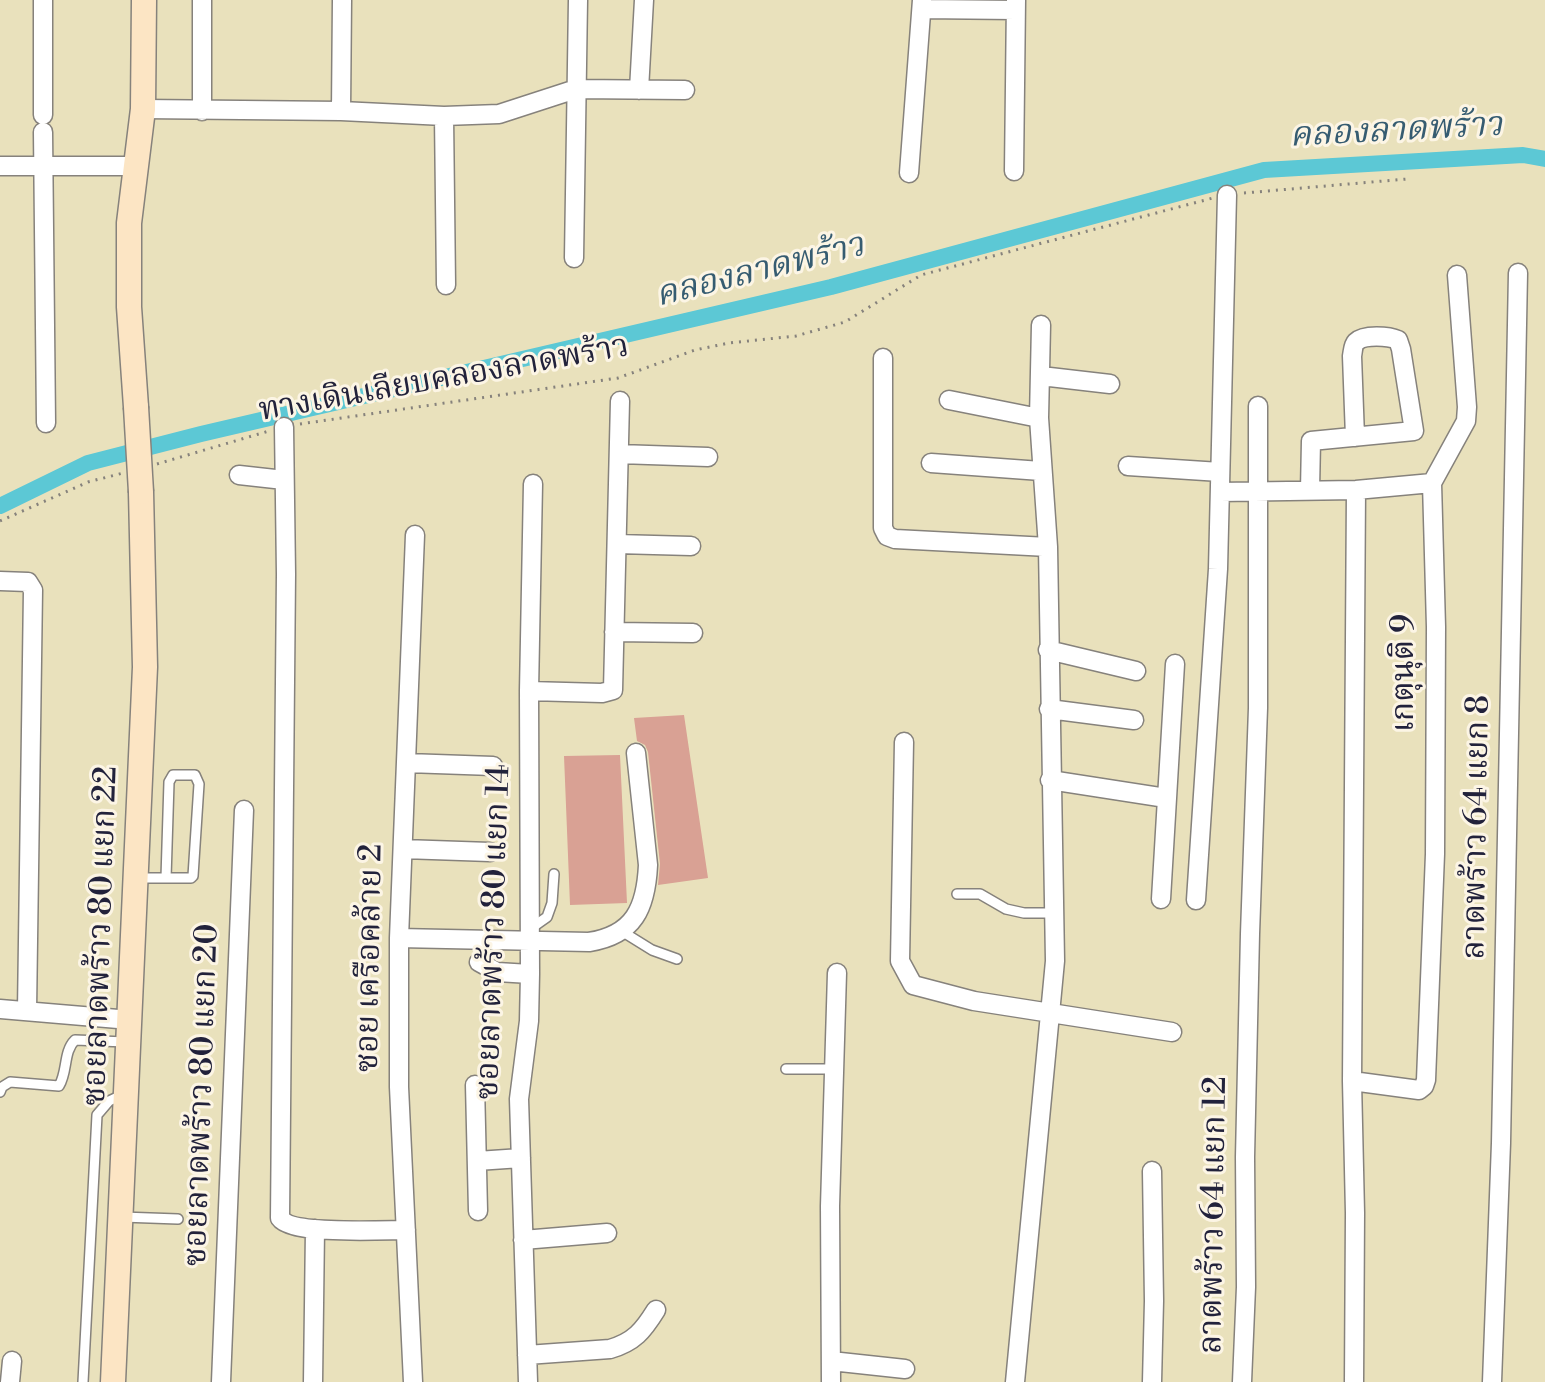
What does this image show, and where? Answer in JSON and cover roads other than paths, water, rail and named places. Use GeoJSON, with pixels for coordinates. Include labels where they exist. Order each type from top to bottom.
{"type":"FeatureCollection","features":[{"type":"Feature","properties":{"kind":"street"},"geometry":{"type":"LineString","coordinates":[[43,0],[46,423]]}},
{"type":"Feature","properties":{"kind":"street","name":"ซอยลาดพร้าว 80 แยก 22"},"geometry":{"type":"LineString","coordinates":[[113,1382],[145,667],[136,481],[136,407],[129,307],[129,223],[143,109],[144,0]]}},
{"type":"Feature","properties":{"kind":"street"},"geometry":{"type":"LineString","coordinates":[[202,0],[202,111]]}},
{"type":"Feature","properties":{"kind":"street"},"geometry":{"type":"LineString","coordinates":[[341,111],[342,0]]}},
{"type":"Feature","properties":{"kind":"street"},"geometry":{"type":"LineString","coordinates":[[574,258],[578,0]]}},
{"type":"Feature","properties":{"kind":"street"},"geometry":{"type":"LineString","coordinates":[[639,90],[644,0]]}},
{"type":"Feature","properties":{"kind":"street"},"geometry":{"type":"LineString","coordinates":[[909,173],[922,4],[1015,5],[1014,171]]}},
{"type":"Feature","properties":{"kind":"street"},"geometry":{"type":"LineString","coordinates":[[143,109],[341,111],[444,116],[499,114],[576,89],[685,90]]}},
{"type":"Feature","properties":{"kind":"street"},"geometry":{"type":"LineString","coordinates":[[444,116],[446,285]]}},
{"type":"Feature","properties":{"kind":"street"},"geometry":{"type":"LineString","coordinates":[[0,166],[136,166]]}},
{"type":"Feature","properties":{"kind":"street"},"geometry":{"type":"LineString","coordinates":[[1196,900],[1218,569],[1227,195]]}},
{"type":"Feature","properties":{"kind":"street","name":"ลาดพร้าว 64 แยก 8"},"geometry":{"type":"LineString","coordinates":[[1492,1382],[1502,1111],[1518,273]]}},
{"type":"Feature","properties":{"kind":"street"},"geometry":{"type":"LineString","coordinates":[[1220,492],[1356,490],[1432,483],[1466,421],[1457,275]]}},
{"type":"Feature","properties":{"kind":"street"},"geometry":{"type":"LineString","coordinates":[[1015,1382],[1055,961],[1048,547],[1039,418],[1041,325]]}},
{"type":"Feature","properties":{"kind":"street"},"geometry":{"type":"LineString","coordinates":[[1310,490],[1311,441],[1355,437],[1414,431],[1398,340],[1390,337],[1360,339],[1354,344],[1355,437]]}},
{"type":"Feature","properties":{"kind":"street"},"geometry":{"type":"LineString","coordinates":[[883,358],[883,528],[887,536],[895,539],[1048,547]]}},
{"type":"Feature","properties":{"kind":"street"},"geometry":{"type":"LineString","coordinates":[[1041,376],[1110,384]]}},
{"type":"Feature","properties":{"kind":"street"},"geometry":{"type":"LineString","coordinates":[[949,400],[1039,418]]}},
{"type":"Feature","properties":{"kind":"street"},"geometry":{"type":"LineString","coordinates":[[529,691],[602,693],[613,690],[620,401]]}},
{"type":"Feature","properties":{"kind":"street","name":"ลาดพร้าว 64 แยก 12"},"geometry":{"type":"LineString","coordinates":[[1242,1382],[1246,1287],[1247,1049],[1258,708],[1258,406]]}},
{"type":"Feature","properties":{"kind":"street"},"geometry":{"type":"LineString","coordinates":[[284,427],[286,590],[280,1218],[287,1225],[315,1229],[406,1230]]}},
{"type":"Feature","properties":{"kind":"street"},"geometry":{"type":"LineString","coordinates":[[619,454],[708,457]]}},
{"type":"Feature","properties":{"kind":"street"},"geometry":{"type":"LineString","coordinates":[[931,463],[1041,471]]}},
{"type":"Feature","properties":{"kind":"street"},"geometry":{"type":"LineString","coordinates":[[1128,466],[1220,472]]}},
{"type":"Feature","properties":{"kind":"street"},"geometry":{"type":"LineString","coordinates":[[239,475],[284,480]]}},
{"type":"Feature","properties":{"kind":"street","name":"เกตุนุติ 9"},"geometry":{"type":"LineString","coordinates":[[1352,1081],[1419,1090],[1426,1080],[1435,854],[1436,627],[1432,483]]}},
{"type":"Feature","properties":{"kind":"street","name":"ซอยลาดพร้าว 80 แยก 14"},"geometry":{"type":"LineString","coordinates":[[528,1382],[519,1099],[529,1021],[529,691],[533,484]]}},
{"type":"Feature","properties":{"kind":"street"},"geometry":{"type":"LineString","coordinates":[[1354,1382],[1352,1081],[1356,490]]}},
{"type":"Feature","properties":{"kind":"street","name":"ซอย เครือคล้าย 2"},"geometry":{"type":"LineString","coordinates":[[413,1382],[399,1087],[399,938],[415,535]]}},
{"type":"Feature","properties":{"kind":"street"},"geometry":{"type":"LineString","coordinates":[[617,544],[691,546]]}},
{"type":"Feature","properties":{"kind":"street"},"geometry":{"type":"LineString","coordinates":[[0,581],[28,582],[33,590],[27,1011]]}},
{"type":"Feature","properties":{"kind":"street"},"geometry":{"type":"LineString","coordinates":[[614,632],[693,633]]}},
{"type":"Feature","properties":{"kind":"street"},"geometry":{"type":"LineString","coordinates":[[1048,650],[1136,671]]}},
{"type":"Feature","properties":{"kind":"street"},"geometry":{"type":"LineString","coordinates":[[1161,899],[1175,664]]}},
{"type":"Feature","properties":{"kind":"street"},"geometry":{"type":"LineString","coordinates":[[1049,709],[1134,720]]}},
{"type":"Feature","properties":{"kind":"street"},"geometry":{"type":"LineString","coordinates":[[904,742],[900,961],[913,985],[974,1001],[1172,1032]]}},
{"type":"Feature","properties":{"kind":"street"},"geometry":{"type":"LineString","coordinates":[[399,938],[530,935],[589,942],[623,932],[636,916],[647,882],[648,865],[636,753]]}},
{"type":"Feature","properties":{"kind":"street"},"geometry":{"type":"LineString","coordinates":[[407,763],[493,766]]}},
{"type":"Feature","properties":{"kind":"street"},"geometry":{"type":"LineString","coordinates":[[1050,780],[1166,798]]}},
{"type":"Feature","properties":{"kind":"street","name":"ซอยลาดพร้าว 80 แยก 20"},"geometry":{"type":"LineString","coordinates":[[221,1382],[244,810]]}},
{"type":"Feature","properties":{"kind":"street"},"geometry":{"type":"LineString","coordinates":[[403,849],[490,852]]}},
{"type":"Feature","properties":{"kind":"street"},"geometry":{"type":"LineString","coordinates":[[479,962],[497,972],[530,974]]}},
{"type":"Feature","properties":{"kind":"street"},"geometry":{"type":"LineString","coordinates":[[831,1382],[830,1206],[837,973]]}},
{"type":"Feature","properties":{"kind":"street"},"geometry":{"type":"LineString","coordinates":[[0,1009],[27,1011],[130,1031]]}},
{"type":"Feature","properties":{"kind":"street"},"geometry":{"type":"LineString","coordinates":[[475,1085],[478,1211]]}},
{"type":"Feature","properties":{"kind":"street"},"geometry":{"type":"LineString","coordinates":[[477,1161],[521,1158]]}},
{"type":"Feature","properties":{"kind":"street"},"geometry":{"type":"LineString","coordinates":[[1152,1171],[1152,1382]]}},
{"type":"Feature","properties":{"kind":"street"},"geometry":{"type":"LineString","coordinates":[[313,1382],[315,1229]]}},
{"type":"Feature","properties":{"kind":"street"},"geometry":{"type":"LineString","coordinates":[[523,1240],[607,1233]]}},
{"type":"Feature","properties":{"kind":"street"},"geometry":{"type":"LineString","coordinates":[[527,1355],[610,1349],[623,1345],[643,1331],[656,1310]]}},
{"type":"Feature","properties":{"kind":"street"},"geometry":{"type":"LineString","coordinates":[[10,1382],[12,1361]]}},
{"type":"Feature","properties":{"kind":"street"},"geometry":{"type":"LineString","coordinates":[[831,1361],[905,1369]]}},
{"type":"Feature","properties":{"kind":"lane"},"geometry":{"type":"LineString","coordinates":[[137,878],[166,878],[191,878],[194,872],[199,784],[195,775],[189,773],[173,775],[169,782],[166,878]]}},
{"type":"Feature","properties":{"kind":"lane"},"geometry":{"type":"LineString","coordinates":[[530,935],[547,917],[552,903],[554,874]]}},
{"type":"Feature","properties":{"kind":"lane"},"geometry":{"type":"LineString","coordinates":[[957,894],[980,894],[1006,909],[1024,913],[1053,913]]}},
{"type":"Feature","properties":{"kind":"lane"},"geometry":{"type":"LineString","coordinates":[[623,932],[642,945],[677,959]]}},
{"type":"Feature","properties":{"kind":"lane"},"geometry":{"type":"LineString","coordinates":[[0,1092],[10,1082],[59,1086],[68,1052],[75,1040],[130,1031]]}},
{"type":"Feature","properties":{"kind":"lane"},"geometry":{"type":"LineString","coordinates":[[786,1069],[834,1069]]}},
{"type":"Feature","properties":{"kind":"lane"},"geometry":{"type":"LineString","coordinates":[[83,1382],[97,1115],[109,1101],[127,1093]]}},
{"type":"Feature","properties":{"kind":"lane"},"geometry":{"type":"LineString","coordinates":[[121,1217],[178,1219]]}},
{"type":"Feature","properties":{"kind":"waterway","name":"คลองลาดพร้าว"},"geometry":{"type":"LineString","coordinates":[[0,506],[88,463],[831,287],[1264,170],[1523,155],[1545,159]]}}]}
